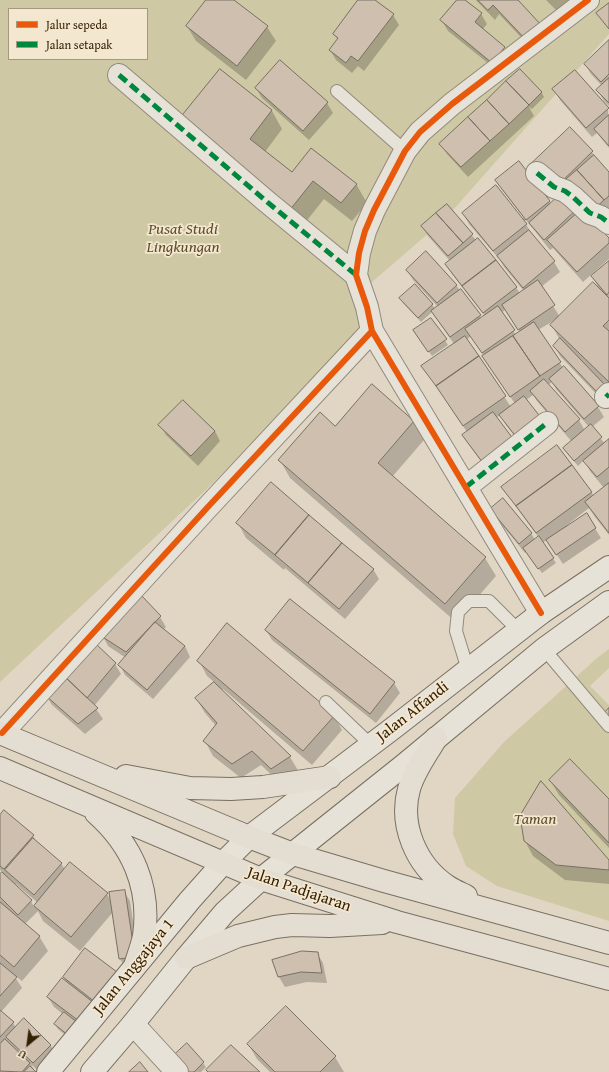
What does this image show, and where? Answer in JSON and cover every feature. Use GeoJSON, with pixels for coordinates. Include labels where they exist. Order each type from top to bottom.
{"type":"FeatureCollection","features":[{"type":"Feature","properties":{"kind":"highway","name":"Jalan Padjajaran"},"geometry":{"type":"LineString","coordinates":[[1,733],[293,854],[384,881],[609,943]]}},
{"type":"Feature","properties":{"kind":"highway"},"geometry":{"type":"LineString","coordinates":[[436,738],[415,774],[409,788],[406,806],[406,820],[411,839],[419,855],[427,866],[446,885],[493,910]]}},
{"type":"Feature","properties":{"kind":"highway","name":"Jalan Padjajaran"},"geometry":{"type":"LineString","coordinates":[[0,768],[261,880],[397,922],[609,979]]}},
{"type":"Feature","properties":{"kind":"highway"},"geometry":{"type":"LineString","coordinates":[[86,769],[190,788],[231,789],[264,787],[330,777]]}},
{"type":"Feature","properties":{"kind":"highway"},"geometry":{"type":"LineString","coordinates":[[90,807],[107,823],[123,843],[134,861],[141,879],[145,898],[146,919],[135,966]]}},
{"type":"Feature","properties":{"kind":"highway"},"geometry":{"type":"LineString","coordinates":[[186,958],[238,936],[275,927],[397,922]]}},
{"type":"Feature","properties":{"kind":"street"},"geometry":{"type":"LineString","coordinates":[[541,613],[372,331],[367,307],[356,275],[359,253],[365,231],[382,193],[405,150],[420,132],[452,104],[588,0]]}},
{"type":"Feature","properties":{"kind":"street"},"geometry":{"type":"LineString","coordinates":[[119,75],[266,201],[356,275]]}},
{"type":"Feature","properties":{"kind":"street"},"geometry":{"type":"LineString","coordinates":[[537,173],[554,187],[565,191],[590,213],[600,217],[609,224]]}},
{"type":"Feature","properties":{"kind":"street"},"geometry":{"type":"LineString","coordinates":[[1,733],[206,509],[372,331]]}},
{"type":"Feature","properties":{"kind":"street"},"geometry":{"type":"LineString","coordinates":[[466,487],[547,423]]}},
{"type":"Feature","properties":{"kind":"street","name":"Jalan Affandi"},"geometry":{"type":"LineString","coordinates":[[222,863],[249,837],[330,777],[541,613],[609,567]]}},
{"type":"Feature","properties":{"kind":"street"},"geometry":{"type":"LineString","coordinates":[[92,1072],[225,912],[261,880],[544,649],[609,602]]}},
{"type":"Feature","properties":{"kind":"street","name":"Jalan Anggajaya 1"},"geometry":{"type":"LineString","coordinates":[[48,1072],[178,913],[222,863]]}},
{"type":"Feature","properties":{"kind":"street"},"geometry":{"type":"LineString","coordinates":[[133,1024],[177,1072]]}},
{"type":"Feature","properties":{"kind":"lane"},"geometry":{"type":"LineString","coordinates":[[337,91],[405,150]]}},
{"type":"Feature","properties":{"kind":"lane"},"geometry":{"type":"LineString","coordinates":[[468,670],[456,631],[458,612],[469,602],[489,601],[518,631]]}},
{"type":"Feature","properties":{"kind":"lane"},"geometry":{"type":"LineString","coordinates":[[544,649],[609,726]]}},
{"type":"Feature","properties":{"kind":"lane"},"geometry":{"type":"LineString","coordinates":[[326,702],[371,745]]}},
{"type":"Feature","properties":{"kind":"green space","name":"Pusat Studi Lingkungan"},"geometry":{"type":"Polygon","coordinates":[[[0,0],[609,0],[609,34],[445,219],[357,295],[376,318],[212,484],[0,682],[0,0]]]}},
{"type":"Feature","properties":{"kind":"green space","name":"Taman"},"geometry":{"type":"Polygon","coordinates":[[[609,649],[609,668],[590,686],[609,705],[609,921],[497,886],[466,866],[453,834],[455,798],[504,742],[609,649]]]}},
{"type":"Feature","properties":{"kind":"building"},"geometry":{"type":"Polygon","coordinates":[[[206,0],[234,0],[268,26],[237,66],[186,26],[206,0]]]}},
{"type":"Feature","properties":{"kind":"building"},"geometry":{"type":"Polygon","coordinates":[[[358,0],[375,0],[394,14],[358,61],[351,56],[346,63],[329,50],[338,38],[333,34],[358,0]]]}},
{"type":"Feature","properties":{"kind":"building"},"geometry":{"type":"Polygon","coordinates":[[[457,0],[465,0],[482,13],[475,22],[505,47],[492,63],[440,20],[457,0]]]}},
{"type":"Feature","properties":{"kind":"building"},"geometry":{"type":"Polygon","coordinates":[[[478,0],[518,0],[543,27],[528,42],[493,5],[488,10],[478,0]]]}},
{"type":"Feature","properties":{"kind":"building"},"geometry":{"type":"Polygon","coordinates":[[[609,3],[609,29],[596,13],[609,3]]]}},
{"type":"Feature","properties":{"kind":"building"},"geometry":{"type":"Polygon","coordinates":[[[609,40],[609,74],[601,82],[584,64],[609,40]]]}},
{"type":"Feature","properties":{"kind":"building"},"geometry":{"type":"Polygon","coordinates":[[[280,60],[328,102],[303,131],[255,88],[280,60]]]}},
{"type":"Feature","properties":{"kind":"building"},"geometry":{"type":"Polygon","coordinates":[[[220,69],[272,110],[250,139],[292,172],[311,148],[357,184],[341,203],[313,181],[289,211],[177,122],[220,69]]]}},
{"type":"Feature","properties":{"kind":"building"},"geometry":{"type":"Polygon","coordinates":[[[520,69],[542,92],[529,105],[506,81],[520,69]]]}},
{"type":"Feature","properties":{"kind":"building"},"geometry":{"type":"Polygon","coordinates":[[[575,70],[609,108],[586,128],[552,89],[575,70]]]}},
{"type":"Feature","properties":{"kind":"building"},"geometry":{"type":"Polygon","coordinates":[[[609,78],[609,103],[596,90],[609,78]]]}},
{"type":"Feature","properties":{"kind":"building"},"geometry":{"type":"Polygon","coordinates":[[[506,81],[529,105],[509,124],[487,100],[506,81]]]}},
{"type":"Feature","properties":{"kind":"building"},"geometry":{"type":"Polygon","coordinates":[[[487,100],[509,124],[490,141],[468,117],[487,100]]]}},
{"type":"Feature","properties":{"kind":"building"},"geometry":{"type":"Polygon","coordinates":[[[609,115],[609,146],[594,129],[609,115]]]}},
{"type":"Feature","properties":{"kind":"building"},"geometry":{"type":"Polygon","coordinates":[[[468,117],[490,141],[461,167],[439,144],[468,117]]]}},
{"type":"Feature","properties":{"kind":"building"},"geometry":{"type":"Polygon","coordinates":[[[570,127],[593,151],[556,187],[532,163],[570,127]]]}},
{"type":"Feature","properties":{"kind":"building"},"geometry":{"type":"Polygon","coordinates":[[[594,155],[609,172],[609,196],[604,200],[577,170],[594,155]]]}},
{"type":"Feature","properties":{"kind":"building"},"geometry":{"type":"Polygon","coordinates":[[[519,161],[550,201],[526,220],[495,180],[519,161]]]}},
{"type":"Feature","properties":{"kind":"building"},"geometry":{"type":"Polygon","coordinates":[[[577,170],[604,200],[591,212],[563,182],[577,170]]]}},
{"type":"Feature","properties":{"kind":"building"},"geometry":{"type":"Polygon","coordinates":[[[496,185],[527,224],[493,251],[462,213],[496,185]]]}},
{"type":"Feature","properties":{"kind":"building"},"geometry":{"type":"Polygon","coordinates":[[[563,192],[578,208],[544,240],[529,223],[563,192]]]}},
{"type":"Feature","properties":{"kind":"building"},"geometry":{"type":"Polygon","coordinates":[[[447,204],[473,234],[463,243],[436,213],[447,204]]]}},
{"type":"Feature","properties":{"kind":"building"},"geometry":{"type":"Polygon","coordinates":[[[582,209],[609,238],[609,243],[577,272],[547,240],[582,209]]]}},
{"type":"Feature","properties":{"kind":"building"},"geometry":{"type":"Polygon","coordinates":[[[436,213],[463,243],[448,256],[421,226],[436,213]]]}},
{"type":"Feature","properties":{"kind":"building"},"geometry":{"type":"Polygon","coordinates":[[[529,230],[555,261],[523,288],[497,256],[529,230]]]}},
{"type":"Feature","properties":{"kind":"building"},"geometry":{"type":"Polygon","coordinates":[[[478,238],[496,260],[462,286],[445,264],[478,238]]]}},
{"type":"Feature","properties":{"kind":"building"},"geometry":{"type":"Polygon","coordinates":[[[426,251],[457,285],[437,303],[406,270],[426,251]]]}},
{"type":"Feature","properties":{"kind":"building"},"geometry":{"type":"Polygon","coordinates":[[[496,260],[517,287],[483,313],[462,286],[496,260]]]}},
{"type":"Feature","properties":{"kind":"building"},"geometry":{"type":"Polygon","coordinates":[[[609,261],[609,292],[607,295],[591,276],[609,261]]]}},
{"type":"Feature","properties":{"kind":"building"},"geometry":{"type":"Polygon","coordinates":[[[538,280],[555,305],[518,330],[502,305],[538,280]]]}},
{"type":"Feature","properties":{"kind":"building"},"geometry":{"type":"Polygon","coordinates":[[[593,282],[609,298],[609,320],[603,326],[609,331],[609,382],[550,325],[593,282]]]}},
{"type":"Feature","properties":{"kind":"building"},"geometry":{"type":"Polygon","coordinates":[[[415,284],[433,304],[418,318],[399,298],[415,284]]]}},
{"type":"Feature","properties":{"kind":"building"},"geometry":{"type":"Polygon","coordinates":[[[461,289],[481,315],[450,337],[431,311],[461,289]]]}},
{"type":"Feature","properties":{"kind":"building"},"geometry":{"type":"Polygon","coordinates":[[[498,306],[515,330],[482,353],[465,329],[498,306]]]}},
{"type":"Feature","properties":{"kind":"building"},"geometry":{"type":"Polygon","coordinates":[[[431,318],[447,339],[428,352],[413,330],[431,318]]]}},
{"type":"Feature","properties":{"kind":"building"},"geometry":{"type":"Polygon","coordinates":[[[534,322],[561,362],[540,376],[513,336],[534,322]]]}},
{"type":"Feature","properties":{"kind":"building"},"geometry":{"type":"Polygon","coordinates":[[[465,336],[479,356],[436,386],[421,366],[465,336]]]}},
{"type":"Feature","properties":{"kind":"building"},"geometry":{"type":"Polygon","coordinates":[[[513,336],[540,376],[510,397],[482,356],[513,336]]]}},
{"type":"Feature","properties":{"kind":"building"},"geometry":{"type":"Polygon","coordinates":[[[560,338],[604,384],[596,391],[553,346],[560,338]]]}},
{"type":"Feature","properties":{"kind":"building"},"geometry":{"type":"Polygon","coordinates":[[[479,356],[506,396],[463,426],[436,386],[479,356]]]}},
{"type":"Feature","properties":{"kind":"building"},"geometry":{"type":"Polygon","coordinates":[[[564,366],[599,406],[584,419],[549,379],[564,366]]]}},
{"type":"Feature","properties":{"kind":"building"},"geometry":{"type":"Polygon","coordinates":[[[544,379],[580,419],[565,432],[530,391],[544,379]]]}},
{"type":"Feature","properties":{"kind":"building"},"geometry":{"type":"Polygon","coordinates":[[[372,384],[414,421],[378,463],[486,557],[445,604],[278,460],[320,412],[335,426],[372,384]]]}},
{"type":"Feature","properties":{"kind":"building"},"geometry":{"type":"Polygon","coordinates":[[[524,396],[542,419],[517,438],[499,415],[524,396]]]}},
{"type":"Feature","properties":{"kind":"building"},"geometry":{"type":"Polygon","coordinates":[[[183,400],[215,431],[191,456],[158,425],[183,400]]]}},
{"type":"Feature","properties":{"kind":"building"},"geometry":{"type":"Polygon","coordinates":[[[493,412],[514,440],[483,463],[462,435],[493,412]]]}},
{"type":"Feature","properties":{"kind":"building"},"geometry":{"type":"Polygon","coordinates":[[[591,424],[602,437],[574,461],[563,448],[591,424]]]}},
{"type":"Feature","properties":{"kind":"building"},"geometry":{"type":"Polygon","coordinates":[[[609,439],[609,467],[597,477],[583,461],[609,439]]]}},
{"type":"Feature","properties":{"kind":"building"},"geometry":{"type":"Polygon","coordinates":[[[557,445],[572,465],[516,506],[501,487],[557,445]]]}},
{"type":"Feature","properties":{"kind":"building"},"geometry":{"type":"Polygon","coordinates":[[[572,465],[592,492],[536,533],[516,506],[572,465]]]}},
{"type":"Feature","properties":{"kind":"building"},"geometry":{"type":"Polygon","coordinates":[[[271,482],[309,515],[275,555],[236,523],[271,482]]]}},
{"type":"Feature","properties":{"kind":"building"},"geometry":{"type":"Polygon","coordinates":[[[609,483],[609,533],[585,502],[609,483]]]}},
{"type":"Feature","properties":{"kind":"building"},"geometry":{"type":"Polygon","coordinates":[[[503,498],[532,533],[519,544],[490,509],[503,498]]]}},
{"type":"Feature","properties":{"kind":"building"},"geometry":{"type":"Polygon","coordinates":[[[587,513],[596,528],[556,555],[546,540],[587,513]]]}},
{"type":"Feature","properties":{"kind":"building"},"geometry":{"type":"Polygon","coordinates":[[[309,515],[342,543],[308,583],[275,555],[309,515]]]}},
{"type":"Feature","properties":{"kind":"building"},"geometry":{"type":"Polygon","coordinates":[[[539,536],[554,558],[538,569],[523,548],[539,536]]]}},
{"type":"Feature","properties":{"kind":"building"},"geometry":{"type":"Polygon","coordinates":[[[342,543],[374,569],[339,609],[308,583],[342,543]]]}},
{"type":"Feature","properties":{"kind":"building"},"geometry":{"type":"Polygon","coordinates":[[[139,593],[161,616],[126,652],[101,636],[139,593]]]}},
{"type":"Feature","properties":{"kind":"building"},"geometry":{"type":"Polygon","coordinates":[[[290,599],[395,682],[370,714],[265,630],[290,599]]]}},
{"type":"Feature","properties":{"kind":"building"},"geometry":{"type":"Polygon","coordinates":[[[155,622],[185,646],[147,690],[118,665],[155,622]]]}},
{"type":"Feature","properties":{"kind":"building"},"geometry":{"type":"Polygon","coordinates":[[[227,623],[335,715],[303,751],[197,661],[227,623]]]}},
{"type":"Feature","properties":{"kind":"building"},"geometry":{"type":"Polygon","coordinates":[[[94,642],[116,663],[87,698],[62,674],[94,642]]]}},
{"type":"Feature","properties":{"kind":"building"},"geometry":{"type":"Polygon","coordinates":[[[62,674],[98,708],[78,724],[45,695],[62,674]]]}},
{"type":"Feature","properties":{"kind":"building"},"geometry":{"type":"Polygon","coordinates":[[[214,682],[291,756],[271,769],[252,751],[232,764],[203,741],[217,723],[195,698],[214,682]]]}},
{"type":"Feature","properties":{"kind":"building"},"geometry":{"type":"Polygon","coordinates":[[[609,708],[609,716],[605,712],[609,708]]]}},
{"type":"Feature","properties":{"kind":"building"},"geometry":{"type":"Polygon","coordinates":[[[570,759],[609,799],[609,843],[549,780],[570,759]]]}},
{"type":"Feature","properties":{"kind":"building"},"geometry":{"type":"Polygon","coordinates":[[[541,781],[609,860],[609,870],[556,865],[524,841],[520,816],[541,781]]]}},
{"type":"Feature","properties":{"kind":"building"},"geometry":{"type":"Polygon","coordinates":[[[4,810],[34,835],[4,869],[0,866],[0,815],[4,810]]]}},
{"type":"Feature","properties":{"kind":"building"},"geometry":{"type":"Polygon","coordinates":[[[33,838],[62,863],[34,895],[5,870],[33,838]]]}},
{"type":"Feature","properties":{"kind":"building"},"geometry":{"type":"Polygon","coordinates":[[[70,862],[108,893],[71,937],[34,906],[70,862]]]}},
{"type":"Feature","properties":{"kind":"building"},"geometry":{"type":"Polygon","coordinates":[[[2,872],[32,900],[18,915],[0,897],[0,874],[2,872]]]}},
{"type":"Feature","properties":{"kind":"building"},"geometry":{"type":"Polygon","coordinates":[[[125,890],[135,957],[119,959],[109,892],[125,890]]]}},
{"type":"Feature","properties":{"kind":"building"},"geometry":{"type":"Polygon","coordinates":[[[0,902],[40,936],[14,967],[0,955],[0,902]]]}},
{"type":"Feature","properties":{"kind":"building"},"geometry":{"type":"Polygon","coordinates":[[[85,948],[117,972],[95,1002],[63,977],[85,948]]]}},
{"type":"Feature","properties":{"kind":"building"},"geometry":{"type":"Polygon","coordinates":[[[302,951],[318,952],[322,973],[301,972],[278,977],[272,960],[302,951]]]}},
{"type":"Feature","properties":{"kind":"building"},"geometry":{"type":"Polygon","coordinates":[[[0,963],[17,977],[0,996],[0,963]]]}},
{"type":"Feature","properties":{"kind":"building"},"geometry":{"type":"Polygon","coordinates":[[[62,978],[94,1003],[79,1021],[47,997],[62,978]]]}},
{"type":"Feature","properties":{"kind":"building"},"geometry":{"type":"Polygon","coordinates":[[[286,1006],[336,1056],[320,1072],[275,1072],[247,1044],[286,1006]]]}},
{"type":"Feature","properties":{"kind":"building"},"geometry":{"type":"Polygon","coordinates":[[[0,1010],[14,1022],[0,1037],[0,1010]]]}},
{"type":"Feature","properties":{"kind":"building"},"geometry":{"type":"Polygon","coordinates":[[[64,1012],[78,1023],[68,1035],[54,1024],[64,1012]]]}},
{"type":"Feature","properties":{"kind":"building"},"geometry":{"type":"Polygon","coordinates":[[[24,1018],[51,1045],[33,1063],[6,1037],[24,1018]]]}},
{"type":"Feature","properties":{"kind":"building"},"geometry":{"type":"Polygon","coordinates":[[[5,1039],[30,1063],[22,1072],[0,1071],[0,1044],[5,1039]]]}},
{"type":"Feature","properties":{"kind":"building"},"geometry":{"type":"Polygon","coordinates":[[[187,1043],[204,1062],[194,1072],[184,1072],[171,1058],[187,1043]]]}},
{"type":"Feature","properties":{"kind":"building"},"geometry":{"type":"Polygon","coordinates":[[[231,1045],[260,1072],[208,1072],[206,1070],[231,1045]]]}},
{"type":"Feature","properties":{"kind":"building"},"geometry":{"type":"Polygon","coordinates":[[[140,1062],[148,1072],[129,1072],[140,1062]]]}},
{"type":"Feature","properties":{"kind":"building"},"geometry":{"type":"Polygon","coordinates":[[[30,1066],[36,1072],[24,1072],[30,1066]]]}},
{"type":"Feature","properties":{"kind":"marked path"},"geometry":{"type":"LineString","coordinates":[[119,75],[266,201],[356,275]]}},
{"type":"Feature","properties":{"kind":"marked path"},"geometry":{"type":"LineString","coordinates":[[537,173],[554,187],[565,191],[573,197],[590,213],[601,217],[609,223]]}},
{"type":"Feature","properties":{"kind":"marked path"},"geometry":{"type":"LineString","coordinates":[[606,397],[609,394]]}},
{"type":"Feature","properties":{"kind":"marked path"},"geometry":{"type":"LineString","coordinates":[[466,487],[547,423]]}},
{"type":"Feature","properties":{"kind":"cycle path"},"geometry":{"type":"LineString","coordinates":[[541,613],[372,331],[367,307],[356,275],[359,253],[365,231],[374,210],[405,151],[420,132],[452,104],[588,0]]}},
{"type":"Feature","properties":{"kind":"cycle path"},"geometry":{"type":"LineString","coordinates":[[2,733],[206,509],[372,331]]}}]}
